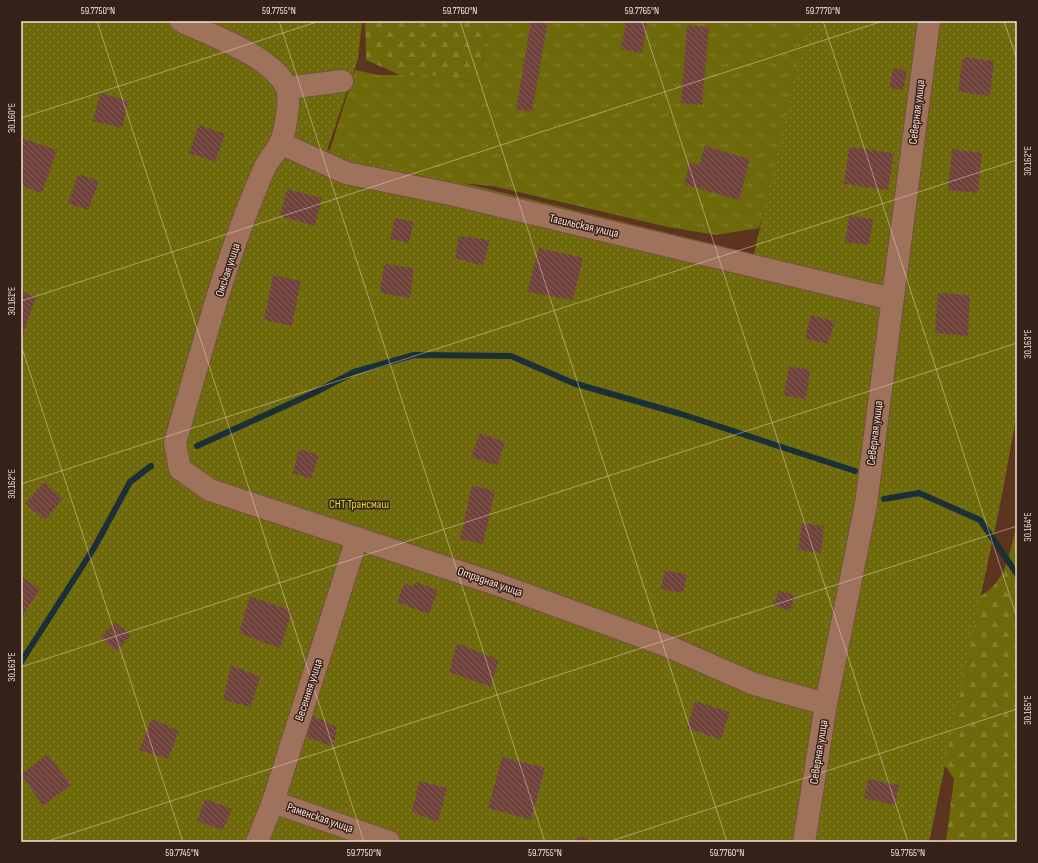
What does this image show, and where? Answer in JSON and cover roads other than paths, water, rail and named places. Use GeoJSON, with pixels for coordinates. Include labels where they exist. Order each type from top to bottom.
{"type":"FeatureCollection","features":[{"type":"Feature","properties":{"kind":"street"},"geometry":{"type":"LineString","coordinates":[[181,21],[242,48],[274,71],[288,95],[342,81]]}},
{"type":"Feature","properties":{"kind":"street","name":"Северная улица"},"geometry":{"type":"LineString","coordinates":[[804,842],[826,704],[866,504],[929,21]]}},
{"type":"Feature","properties":{"kind":"street","name":"Омская улица"},"geometry":{"type":"LineString","coordinates":[[175,443],[228,266],[266,166],[280,143],[288,95]]}},
{"type":"Feature","properties":{"kind":"street","name":"Тагильская улица"},"geometry":{"type":"LineString","coordinates":[[280,143],[346,173],[455,195],[892,299]]}},
{"type":"Feature","properties":{"kind":"street","name":"Отрадная улица"},"geometry":{"type":"LineString","coordinates":[[175,443],[180,469],[210,490],[502,586],[665,645],[754,684],[826,704]]}},
{"type":"Feature","properties":{"kind":"street","name":"Весенняя улица"},"geometry":{"type":"LineString","coordinates":[[257,842],[273,802],[357,538]]}},
{"type":"Feature","properties":{"kind":"street","name":"Раменская улица"},"geometry":{"type":"LineString","coordinates":[[273,802],[389,842]]}},
{"type":"Feature","properties":{"kind":"waterway"},"geometry":{"type":"LineString","coordinates":[[197,446],[316,392],[354,372],[414,355],[511,356],[573,383],[681,414],[855,471]]}},
{"type":"Feature","properties":{"kind":"waterway"},"geometry":{"type":"LineString","coordinates":[[21,662],[94,548],[130,482],[151,466]]}},
{"type":"Feature","properties":{"kind":"waterway"},"geometry":{"type":"LineString","coordinates":[[884,499],[919,493],[980,520],[1017,574]]}},
{"type":"Feature","properties":{"kind":"park label","name":"СНТ Трансмаш"},"geometry":{"type":"Point","coordinates":[359,504]}}]}
